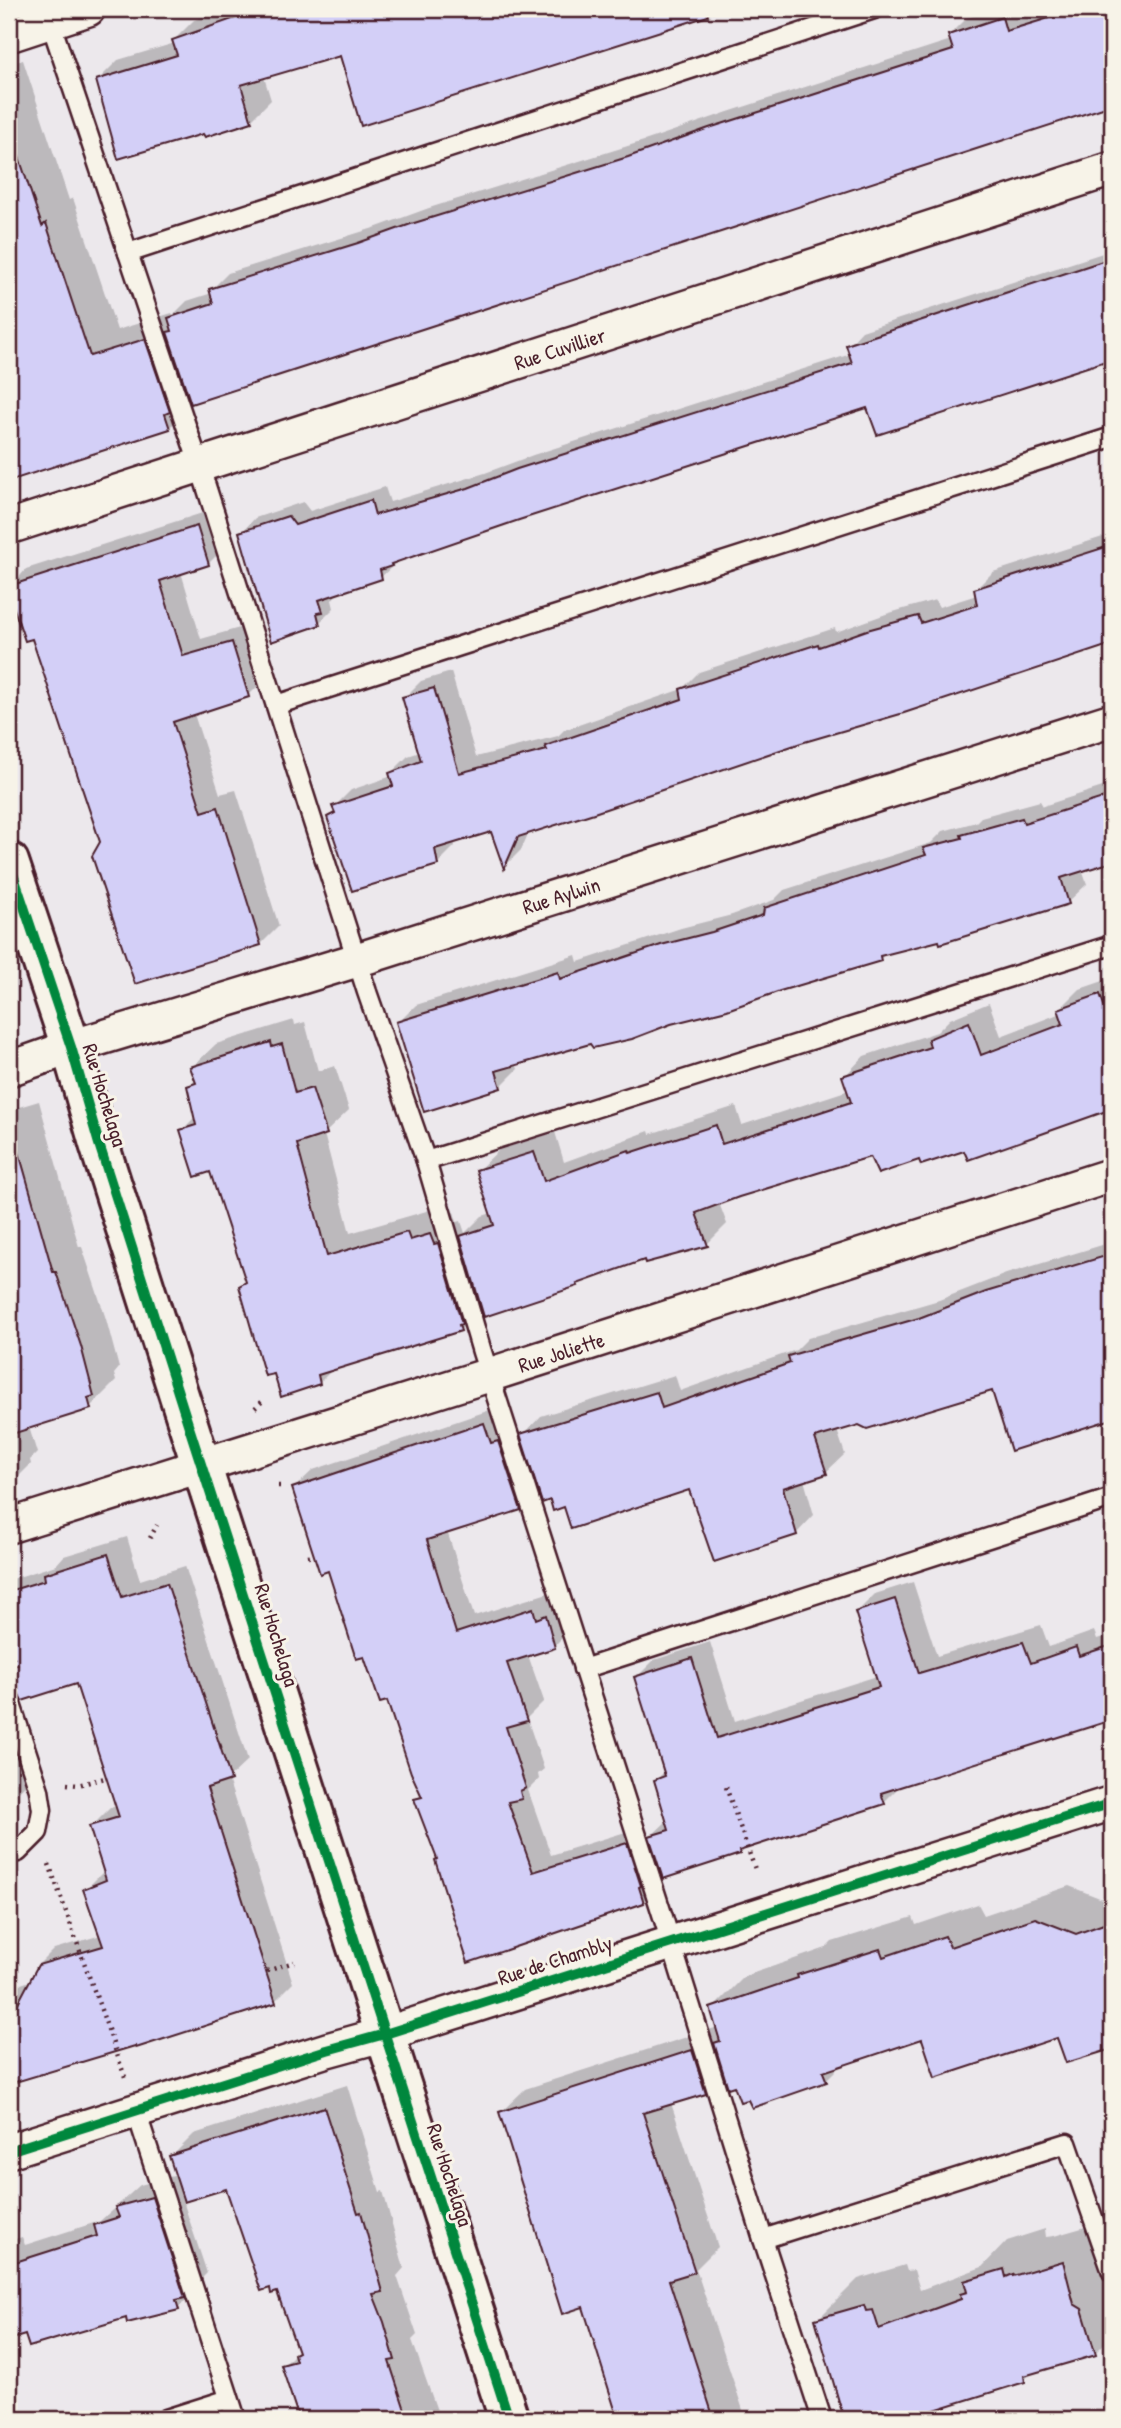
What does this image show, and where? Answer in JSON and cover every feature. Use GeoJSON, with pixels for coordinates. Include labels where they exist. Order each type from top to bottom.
{"type":"FeatureCollection","features":[{"type":"Feature","properties":{"kind":"street"},"geometry":{"type":"LineString","coordinates":[[9,35],[48,15],[88,9]]}},
{"type":"Feature","properties":{"kind":"street","name":"Rue Cuvillier"},"geometry":{"type":"LineString","coordinates":[[9,527],[1112,169]]}},
{"type":"Feature","properties":{"kind":"street","name":"Rue Aylwin"},"geometry":{"type":"LineString","coordinates":[[9,1069],[71,1047],[357,960],[1112,720]]}},
{"type":"Feature","properties":{"kind":"street","name":"Rue Hochelaga"},"geometry":{"type":"LineString","coordinates":[[9,862],[71,1047],[201,1466],[509,2419]]}},
{"type":"Feature","properties":{"kind":"street","name":"Rue Joliette"},"geometry":{"type":"LineString","coordinates":[[9,1527],[1112,1175]]}},
{"type":"Feature","properties":{"kind":"street","name":"Rue de Chambly"},"geometry":{"type":"LineString","coordinates":[[9,2151],[1112,1803]]}},
{"type":"Feature","properties":{"kind":"lane"},"geometry":{"type":"LineString","coordinates":[[128,253],[874,9]]}},
{"type":"Feature","properties":{"kind":"lane"},"geometry":{"type":"LineString","coordinates":[[48,15],[199,464],[357,960],[426,1161],[489,1375],[671,1943],[762,2239],[822,2419]]}},
{"type":"Feature","properties":{"kind":"lane"},"geometry":{"type":"LineString","coordinates":[[276,705],[1112,437]]}},
{"type":"Feature","properties":{"kind":"lane"},"geometry":{"type":"LineString","coordinates":[[426,1161],[1112,945]]}},
{"type":"Feature","properties":{"kind":"lane"},"geometry":{"type":"LineString","coordinates":[[583,1670],[1112,1498]]}},
{"type":"Feature","properties":{"kind":"lane"},"geometry":{"type":"LineString","coordinates":[[9,1698],[39,1790],[42,1810],[38,1832],[18,1852],[9,1854]]}},
{"type":"Feature","properties":{"kind":"lane"},"geometry":{"type":"LineString","coordinates":[[136,2111],[236,2419]]}},
{"type":"Feature","properties":{"kind":"lane"},"geometry":{"type":"LineString","coordinates":[[762,2239],[1067,2143],[1112,2272]]}},
{"type":"Feature","properties":{"kind":"lane"},"geometry":{"type":"LineString","coordinates":[[166,2419],[229,2399]]}},
{"type":"Feature","properties":{"kind":"path"},"geometry":{"type":"LineString","coordinates":[[255,1408],[265,1399]]}},
{"type":"Feature","properties":{"kind":"path"},"geometry":{"type":"LineString","coordinates":[[278,1486],[285,1486]]}},
{"type":"Feature","properties":{"kind":"path"},"geometry":{"type":"LineString","coordinates":[[150,1538],[157,1525]]}},
{"type":"Feature","properties":{"kind":"path"},"geometry":{"type":"LineString","coordinates":[[67,1793],[64,1784],[78,1785],[106,1777]]}},
{"type":"Feature","properties":{"kind":"path"},"geometry":{"type":"LineString","coordinates":[[726,1787],[756,1872]]}},
{"type":"Feature","properties":{"kind":"path"},"geometry":{"type":"LineString","coordinates":[[54,1853],[49,1863],[136,2111]]}},
{"type":"Feature","properties":{"kind":"path"},"geometry":{"type":"LineString","coordinates":[[267,1971],[294,1962]]}},
{"type":"Feature","properties":{"kind":"building"},"geometry":{"type":"Polygon","coordinates":[[[261,9],[707,9],[708,16],[361,126],[340,56],[241,85],[252,122],[118,159],[96,80],[177,55],[172,40],[261,9]]]}},
{"type":"Feature","properties":{"kind":"building"},"geometry":{"type":"Polygon","coordinates":[[[1079,9],[1112,9],[1112,105],[191,404],[167,332],[172,331],[168,318],[213,303],[209,289],[628,157],[709,128],[953,50],[948,35],[1002,17],[1006,31],[1079,9]]]}},
{"type":"Feature","properties":{"kind":"building"},"geometry":{"type":"Polygon","coordinates":[[[15,145],[42,226],[46,223],[90,356],[145,339],[170,412],[165,414],[170,429],[9,481],[9,146],[15,145]]]}},
{"type":"Feature","properties":{"kind":"building"},"geometry":{"type":"Polygon","coordinates":[[[1112,258],[1112,359],[877,435],[867,408],[519,520],[391,564],[392,566],[380,570],[382,579],[319,600],[323,612],[317,613],[320,625],[271,642],[239,532],[288,516],[295,525],[371,500],[375,515],[468,488],[517,469],[852,363],[846,345],[1112,258]]]}},
{"type":"Feature","properties":{"kind":"building"},"geometry":{"type":"Polygon","coordinates":[[[197,526],[209,565],[160,581],[183,656],[232,642],[249,697],[173,722],[202,812],[218,807],[261,945],[135,984],[92,856],[100,842],[32,639],[25,641],[9,594],[9,586],[197,526]]]}},
{"type":"Feature","properties":{"kind":"building"},"geometry":{"type":"Polygon","coordinates":[[[1112,545],[1112,644],[518,837],[504,869],[491,832],[435,849],[438,865],[352,891],[327,817],[335,813],[332,806],[393,786],[389,773],[421,761],[402,697],[434,688],[459,773],[547,750],[545,746],[682,699],[680,689],[818,644],[819,647],[918,616],[921,623],[977,605],[974,589],[1112,545]]]}},
{"type":"Feature","properties":{"kind":"building"},"geometry":{"type":"Polygon","coordinates":[[[1112,795],[1112,862],[1061,878],[1069,904],[940,944],[939,941],[880,956],[881,961],[727,1010],[671,1024],[632,1039],[593,1048],[590,1044],[496,1071],[501,1088],[424,1112],[396,1022],[558,972],[560,979],[661,945],[712,932],[763,915],[764,908],[926,855],[923,848],[1022,818],[1024,823],[1112,795]]]}},
{"type":"Feature","properties":{"kind":"building"},"geometry":{"type":"Polygon","coordinates":[[[1100,994],[1104,1005],[1112,1003],[1112,1109],[968,1160],[964,1151],[921,1165],[919,1160],[878,1174],[870,1157],[739,1197],[696,1213],[708,1246],[645,1263],[644,1260],[577,1284],[578,1286],[484,1317],[460,1236],[494,1225],[476,1170],[534,1152],[544,1181],[629,1150],[630,1153],[716,1125],[722,1144],[851,1102],[842,1076],[930,1047],[928,1039],[969,1022],[981,1055],[1063,1024],[1058,1009],[1100,994]]]}},
{"type":"Feature","properties":{"kind":"building"},"geometry":{"type":"Polygon","coordinates":[[[271,1042],[272,1047],[282,1044],[295,1093],[312,1088],[327,1134],[297,1144],[327,1256],[407,1232],[410,1240],[430,1234],[434,1244],[438,1243],[462,1324],[459,1325],[461,1331],[318,1375],[320,1384],[281,1397],[274,1374],[265,1376],[239,1286],[246,1282],[210,1172],[195,1177],[180,1130],[196,1125],[187,1086],[196,1083],[190,1067],[271,1042]]]}},
{"type":"Feature","properties":{"kind":"building"},"geometry":{"type":"Polygon","coordinates":[[[18,1149],[53,1272],[56,1272],[81,1346],[94,1396],[88,1398],[91,1409],[9,1435],[9,1151],[18,1149]]]}},
{"type":"Feature","properties":{"kind":"building"},"geometry":{"type":"Polygon","coordinates":[[[1112,1254],[1112,1419],[1011,1451],[992,1391],[867,1429],[859,1425],[815,1438],[827,1474],[783,1488],[797,1535],[714,1562],[689,1490],[571,1529],[564,1507],[553,1511],[550,1500],[542,1503],[520,1434],[657,1392],[662,1408],[790,1363],[788,1356],[919,1318],[986,1292],[1112,1254]]]}},
{"type":"Feature","properties":{"kind":"building"},"geometry":{"type":"Polygon","coordinates":[[[484,1423],[491,1443],[498,1441],[521,1510],[427,1540],[456,1633],[533,1608],[536,1619],[546,1615],[555,1648],[507,1663],[527,1721],[506,1727],[526,1788],[520,1791],[522,1799],[508,1802],[533,1872],[627,1843],[644,1903],[468,1963],[435,1860],[437,1859],[414,1799],[422,1797],[411,1773],[387,1701],[380,1703],[364,1657],[356,1659],[328,1571],[320,1574],[292,1488],[484,1423]]]}},
{"type":"Feature","properties":{"kind":"building"},"geometry":{"type":"Polygon","coordinates":[[[108,1554],[122,1597],[167,1583],[231,1780],[207,1788],[276,2003],[136,2048],[135,2046],[9,2084],[9,2020],[38,1965],[103,1946],[83,1889],[106,1880],[89,1826],[119,1817],[76,1684],[22,1701],[17,1690],[9,1687],[9,1591],[45,1580],[44,1574],[108,1554]]]}},
{"type":"Feature","properties":{"kind":"building"},"geometry":{"type":"Polygon","coordinates":[[[895,1599],[919,1673],[1023,1642],[1031,1663],[1076,1647],[1079,1656],[1112,1645],[1112,1720],[881,1793],[885,1804],[739,1851],[740,1854],[663,1879],[649,1836],[669,1830],[654,1780],[665,1776],[634,1677],[692,1658],[717,1738],[879,1687],[855,1612],[895,1599]]]}},
{"type":"Feature","properties":{"kind":"building"},"geometry":{"type":"Polygon","coordinates":[[[1035,1918],[1076,1934],[1112,1921],[1112,2049],[1066,2063],[1057,2038],[935,2078],[922,2039],[823,2072],[827,2082],[752,2108],[748,2100],[740,2102],[734,2086],[728,2088],[714,2043],[720,2041],[710,2008],[798,1978],[797,1975],[880,1949],[883,1957],[945,1936],[950,1947],[1035,1918]]]}},
{"type":"Feature","properties":{"kind":"building"},"geometry":{"type":"Polygon","coordinates":[[[692,2050],[706,2094],[643,2113],[695,2272],[669,2280],[714,2419],[618,2419],[583,2307],[562,2314],[499,2112],[692,2050]]]}},
{"type":"Feature","properties":{"kind":"building"},"geometry":{"type":"Polygon","coordinates":[[[324,2107],[358,2213],[361,2212],[383,2292],[373,2294],[395,2360],[389,2361],[408,2419],[299,2419],[281,2365],[296,2361],[294,2354],[298,2352],[277,2292],[271,2294],[270,2288],[261,2291],[226,2189],[184,2202],[169,2156],[324,2107]]]}},
{"type":"Feature","properties":{"kind":"building"},"geometry":{"type":"Polygon","coordinates":[[[152,2197],[185,2298],[176,2300],[179,2310],[127,2323],[126,2318],[29,2347],[25,2335],[9,2340],[9,2264],[97,2236],[94,2225],[119,2217],[115,2207],[152,2197]]]}},
{"type":"Feature","properties":{"kind":"building"},"geometry":{"type":"Polygon","coordinates":[[[1063,2261],[1074,2304],[1082,2309],[1096,2355],[1024,2376],[1025,2382],[905,2419],[844,2419],[815,2319],[864,2305],[866,2311],[873,2310],[879,2329],[961,2299],[960,2294],[967,2292],[964,2281],[1004,2269],[1006,2277],[1013,2276],[1063,2261]]]}},
{"type":"Feature","properties":{"kind":"cycle path"},"geometry":{"type":"LineString","coordinates":[[9,862],[71,1047],[190,1430],[509,2419]]}},
{"type":"Feature","properties":{"kind":"cycle path"},"geometry":{"type":"LineString","coordinates":[[9,2151],[1112,1803]]}}]}
